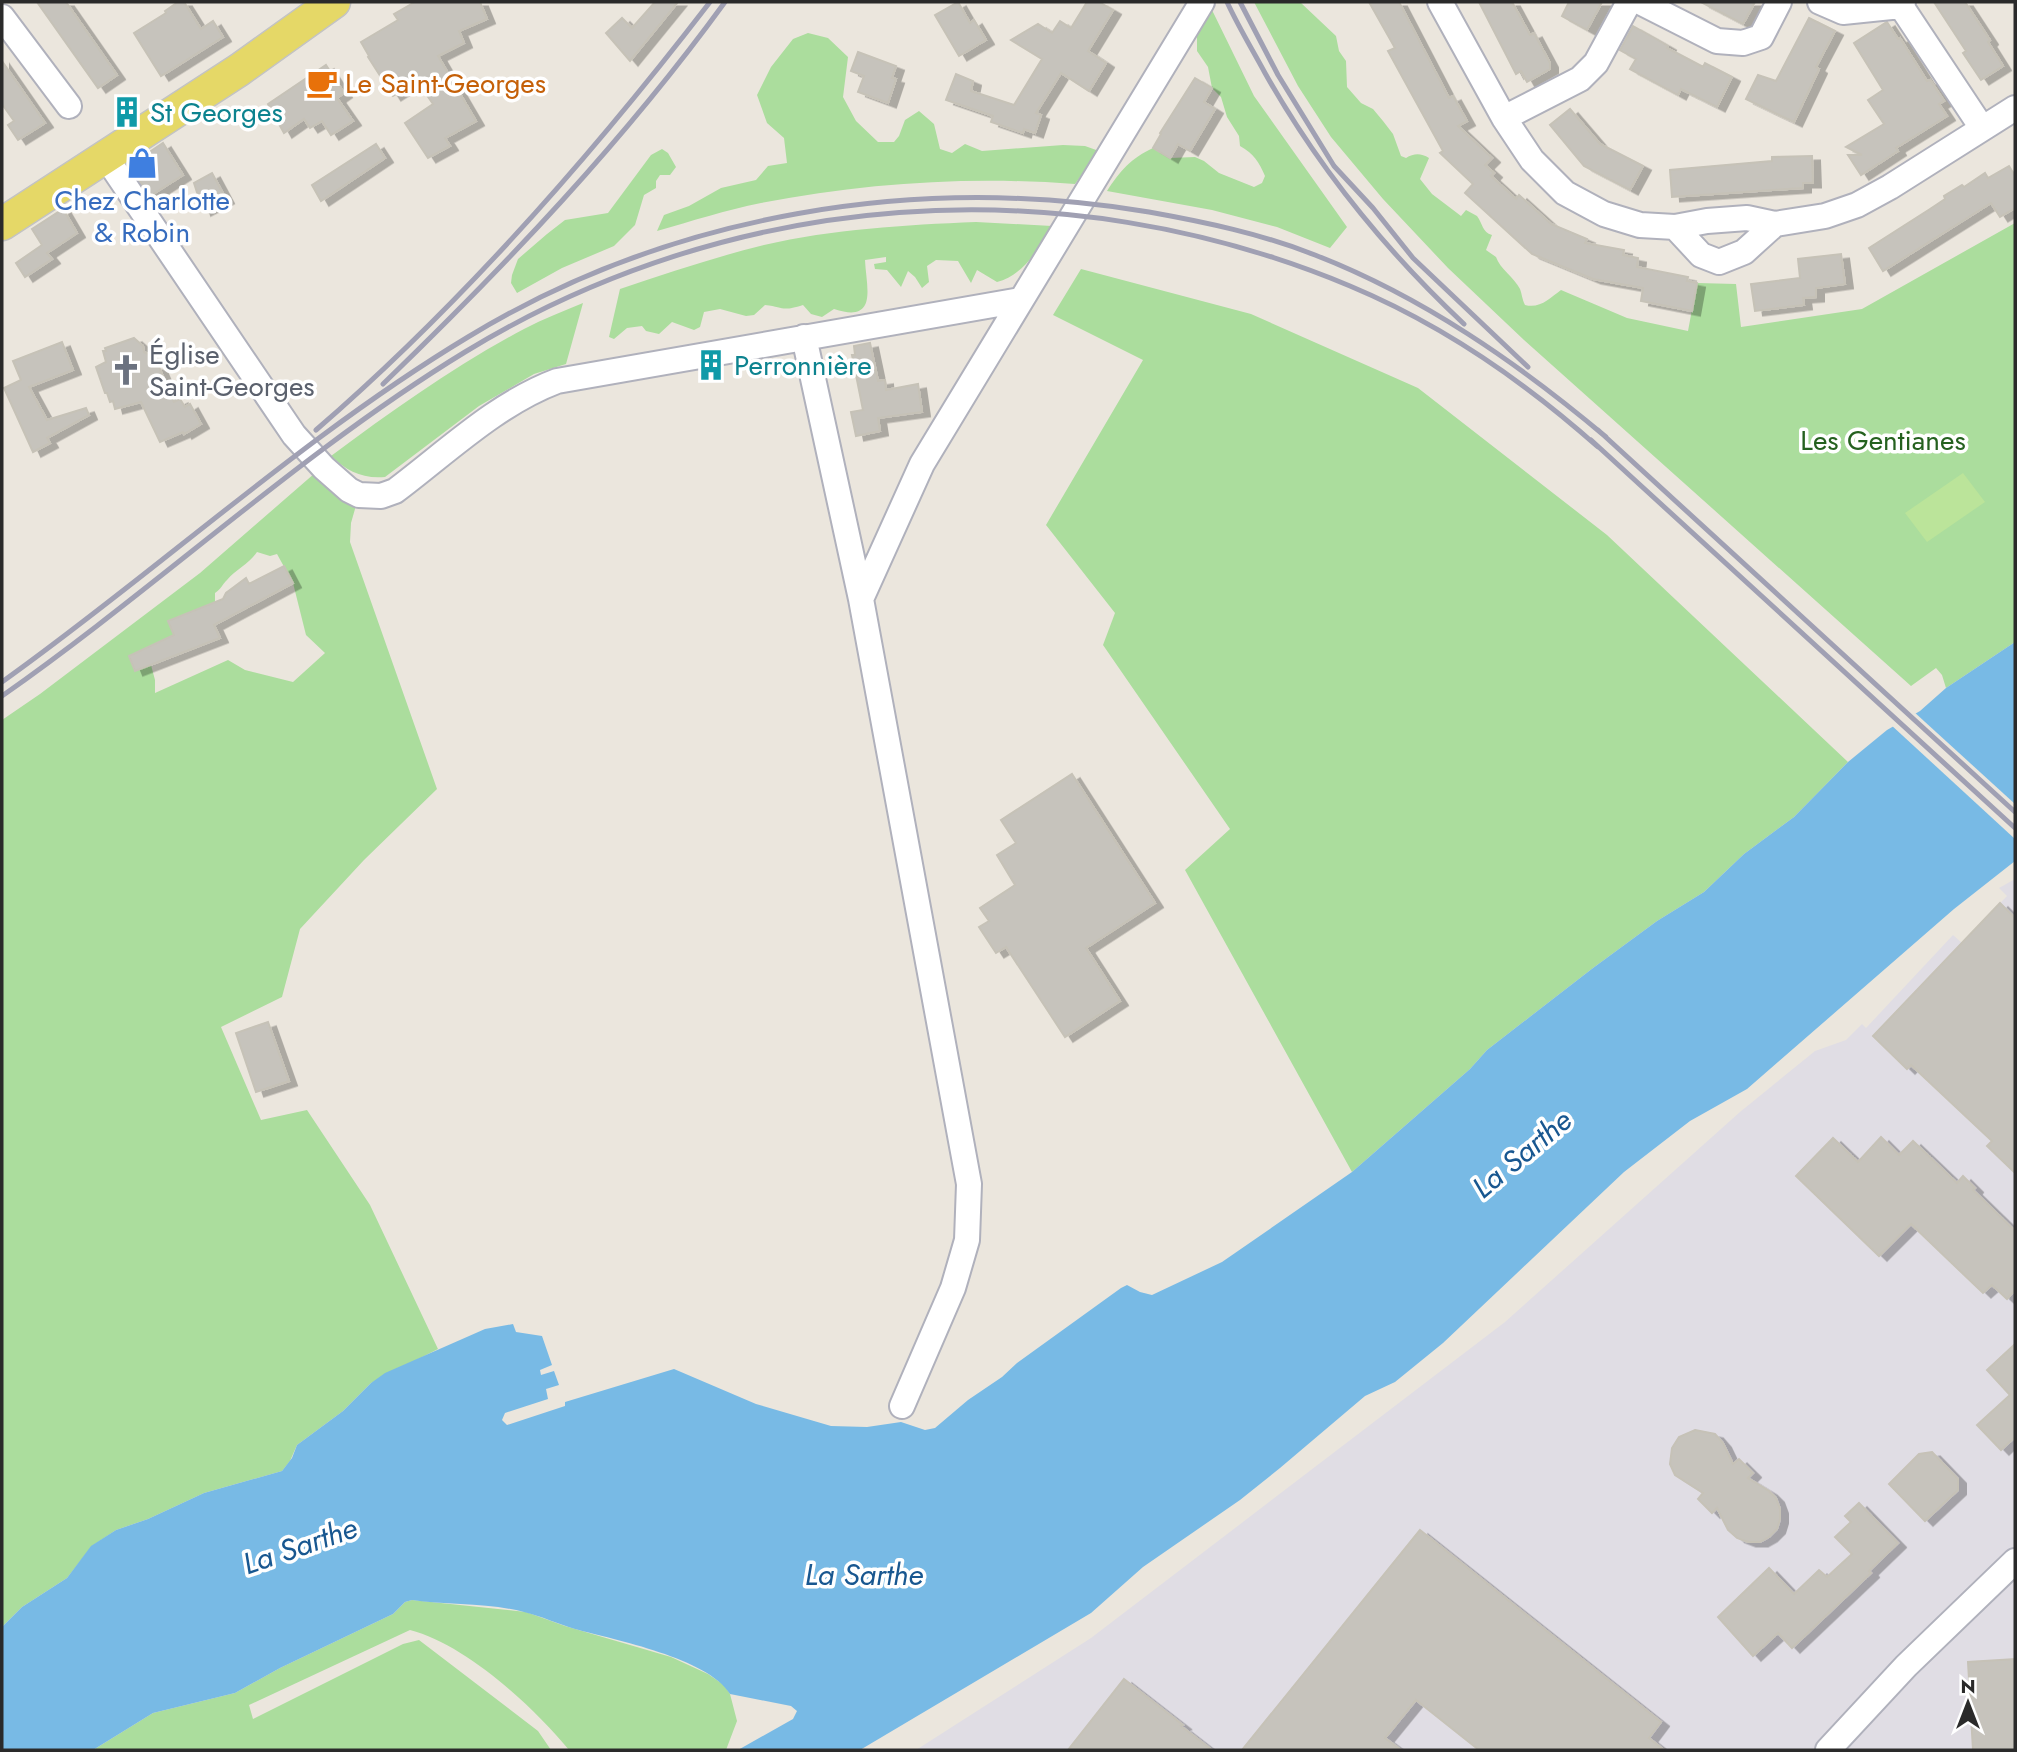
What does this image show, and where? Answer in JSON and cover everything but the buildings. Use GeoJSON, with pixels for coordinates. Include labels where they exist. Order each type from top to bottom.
{"type":"FeatureCollection","features":[{"type":"Feature","properties":{"kind":"main road"},"geometry":{"type":"LineString","coordinates":[[2,224],[239,70],[334,2]]}},
{"type":"Feature","properties":{"kind":"street"},"geometry":{"type":"LineString","coordinates":[[861,598],[922,464],[1202,2]]}},
{"type":"Feature","properties":{"kind":"street"},"geometry":{"type":"LineString","coordinates":[[1440,2],[1504,118],[1532,160],[1565,193],[1604,214],[1640,225],[1675,227],[1747,218],[1775,224],[1825,216],[1857,205],[1890,187],[2015,107]]}},
{"type":"Feature","properties":{"kind":"street"},"geometry":{"type":"LineString","coordinates":[[1504,118],[1580,79],[1596,64],[1629,2]]}},
{"type":"Feature","properties":{"kind":"street"},"geometry":{"type":"LineString","coordinates":[[1640,2],[1717,41],[1743,43],[1761,37],[1779,2]]}},
{"type":"Feature","properties":{"kind":"street"},"geometry":{"type":"LineString","coordinates":[[1820,2],[1843,12],[1902,4],[1982,128]]}},
{"type":"Feature","properties":{"kind":"street"},"geometry":{"type":"LineString","coordinates":[[2,17],[69,106]]}},
{"type":"Feature","properties":{"kind":"street"},"geometry":{"type":"LineString","coordinates":[[104,156],[294,435],[338,481],[359,495],[381,496],[395,491],[501,410],[536,389],[558,381],[1021,300]]}},
{"type":"Feature","properties":{"kind":"street"},"geometry":{"type":"LineString","coordinates":[[1675,227],[1701,255],[1719,262],[1744,252],[1775,224]]}},
{"type":"Feature","properties":{"kind":"street"},"geometry":{"type":"LineString","coordinates":[[804,337],[861,598],[969,1184],[967,1240],[953,1289],[902,1406]]}},
{"type":"Feature","properties":{"kind":"street"},"geometry":{"type":"LineString","coordinates":[[1828,1750],[1906,1666],[2015,1561]]}},
{"type":"Feature","properties":{"kind":"shaded area"},"geometry":{"type":"Polygon","coordinates":[[[2015,879],[2015,1750],[916,1750],[1091,1638],[1505,1322],[1740,1112],[1815,1051],[1846,1040],[1862,1024],[1866,1028],[1953,935],[1962,943],[2007,896],[1999,888],[2015,879]]]}},
{"type":"Feature","properties":{"kind":"green space","name":"Les Gentianes"},"geometry":{"type":"Polygon","coordinates":[[[1254,2],[1300,2],[1336,36],[1339,51],[1346,61],[1347,87],[1383,121],[1393,134],[1401,156],[1406,158],[1418,154],[1429,158],[1420,179],[1432,194],[1461,216],[1466,210],[1477,216],[1484,230],[1492,235],[1486,250],[1496,257],[1520,289],[1525,305],[1540,304],[1561,290],[1627,318],[1688,331],[1697,283],[1736,284],[1741,327],[1862,309],[2015,223],[2015,642],[1946,688],[1942,675],[1936,668],[1911,686],[1524,340],[1448,268],[1383,199],[1331,137],[1298,86],[1254,2]]]}},
{"type":"Feature","properties":{"kind":"green space"},"geometry":{"type":"Polygon","coordinates":[[[1212,10],[1254,96],[1347,227],[1330,248],[1277,227],[1212,210],[1107,191],[1127,166],[1153,148],[1170,158],[1195,157],[1219,173],[1254,187],[1262,183],[1265,176],[1263,171],[1252,155],[1240,146],[1239,136],[1227,117],[1221,97],[1212,88],[1208,67],[1197,51],[1197,32],[1212,10]]]}},
{"type":"Feature","properties":{"kind":"green space"},"geometry":{"type":"Polygon","coordinates":[[[808,33],[828,38],[848,57],[843,97],[856,121],[878,142],[894,142],[905,120],[919,111],[934,124],[940,149],[952,153],[965,144],[982,151],[1063,145],[1085,146],[1099,151],[1075,184],[956,181],[839,190],[748,206],[657,231],[664,215],[689,206],[721,188],[756,180],[768,166],[787,163],[784,138],[767,123],[757,95],[771,67],[793,39],[808,33]]]}},
{"type":"Feature","properties":{"kind":"green space"},"geometry":{"type":"Polygon","coordinates":[[[662,149],[668,153],[676,167],[670,175],[660,175],[656,188],[644,195],[635,225],[614,246],[562,268],[517,293],[511,283],[518,259],[565,220],[608,213],[651,155],[662,149]]]}},
{"type":"Feature","properties":{"kind":"green space"},"geometry":{"type":"Polygon","coordinates":[[[976,222],[1052,226],[1023,267],[997,282],[977,270],[971,283],[958,261],[936,260],[927,266],[929,282],[922,288],[908,271],[901,287],[887,270],[875,269],[874,264],[886,262],[886,257],[865,260],[867,300],[864,307],[858,311],[834,309],[822,317],[811,314],[803,305],[786,309],[765,305],[754,315],[746,316],[720,309],[704,312],[700,327],[694,330],[672,322],[659,334],[646,331],[642,326],[627,328],[614,339],[609,337],[620,289],[692,266],[764,245],[816,235],[896,226],[976,222]]]}},
{"type":"Feature","properties":{"kind":"green space"},"geometry":{"type":"Polygon","coordinates":[[[1081,269],[1251,314],[1418,388],[1607,535],[1848,762],[1794,817],[1744,854],[1704,892],[1657,921],[1487,1050],[1470,1069],[1352,1172],[1185,870],[1230,829],[1103,645],[1115,613],[1046,525],[1143,360],[1053,315],[1081,269]]]}},
{"type":"Feature","properties":{"kind":"green space"},"geometry":{"type":"Polygon","coordinates":[[[583,303],[566,364],[534,374],[479,406],[385,477],[369,477],[355,473],[331,456],[449,373],[531,325],[583,303]]]}},
{"type":"Feature","properties":{"kind":"green space"},"geometry":{"type":"Polygon","coordinates":[[[315,473],[359,495],[351,523],[350,542],[437,789],[364,860],[300,929],[282,997],[221,1027],[261,1120],[307,1110],[370,1205],[438,1349],[371,1383],[343,1411],[297,1445],[282,1471],[204,1493],[148,1519],[116,1530],[92,1546],[67,1578],[22,1607],[2,1627],[2,720],[200,573],[315,473]],[[257,552],[215,593],[215,603],[168,622],[174,635],[129,657],[135,671],[151,665],[155,693],[228,660],[245,670],[293,682],[325,653],[306,635],[293,583],[277,554],[270,556],[257,552]]]}},
{"type":"Feature","properties":{"kind":"green space"},"geometry":{"type":"Polygon","coordinates":[[[1963,473],[1985,502],[1927,542],[1905,513],[1963,473]]]}},
{"type":"Feature","properties":{"kind":"green space"},"geometry":{"type":"Polygon","coordinates":[[[412,1600],[526,1612],[671,1657],[708,1674],[724,1685],[730,1694],[737,1721],[726,1750],[569,1750],[537,1715],[497,1679],[453,1648],[410,1630],[249,1705],[253,1719],[403,1644],[419,1640],[538,1731],[551,1750],[93,1750],[153,1713],[235,1693],[280,1668],[393,1614],[405,1602],[412,1600]]]}},
{"type":"Feature","properties":{"kind":"water","name":"La Sarthe"},"geometry":{"type":"Polygon","coordinates":[[[2015,642],[2015,861],[1954,909],[1747,1089],[1690,1121],[1624,1172],[1443,1343],[1395,1382],[1365,1396],[1240,1500],[1143,1567],[1091,1613],[860,1750],[738,1750],[793,1719],[797,1711],[791,1706],[730,1694],[719,1681],[702,1670],[659,1652],[530,1614],[498,1607],[412,1600],[405,1602],[393,1614],[280,1668],[235,1693],[153,1713],[93,1750],[2,1750],[2,1627],[22,1607],[67,1578],[91,1546],[116,1530],[148,1519],[204,1493],[282,1471],[292,1458],[297,1445],[343,1411],[385,1373],[485,1329],[513,1324],[516,1332],[542,1336],[552,1365],[540,1370],[541,1375],[554,1371],[559,1385],[546,1389],[548,1399],[505,1413],[502,1420],[507,1425],[565,1406],[565,1402],[674,1369],[756,1404],[831,1426],[867,1427],[901,1422],[925,1430],[935,1428],[1017,1363],[1121,1288],[1127,1285],[1152,1295],[1222,1262],[1352,1172],[1470,1069],[1487,1050],[1657,921],[1704,892],[1744,854],[1794,817],[1848,762],[1887,730],[1920,711],[1946,688],[2015,642]]]}},
{"type":"Feature","properties":{"kind":"pier"},"geometry":{"type":"Polygon","coordinates":[[[1913,711],[2015,804],[2015,839],[1890,724],[1913,711]]]}},
{"type":"Feature","properties":{"kind":"railway"},"geometry":{"type":"LineString","coordinates":[[316,430],[423,331],[524,226],[620,115],[710,2]]}},
{"type":"Feature","properties":{"kind":"railway"},"geometry":{"type":"LineString","coordinates":[[383,384],[474,294],[605,153],[725,2]]}},
{"type":"Feature","properties":{"kind":"railway"},"geometry":{"type":"LineString","coordinates":[[1227,2],[1286,108],[1331,175],[1380,237],[1464,324]]}},
{"type":"Feature","properties":{"kind":"railway"},"geometry":{"type":"LineString","coordinates":[[1240,2],[1278,75],[1334,166],[1373,208],[1413,258],[1528,367]]}},
{"type":"Feature","properties":{"kind":"railway"},"geometry":{"type":"LineString","coordinates":[[2,682],[347,417],[468,337],[546,295],[627,260],[711,233],[797,214],[884,202],[973,198],[1061,201],[1149,212],[1254,235],[1315,255],[1355,272],[1431,312],[1504,358],[1606,437]]}},
{"type":"Feature","properties":{"kind":"railway"},"geometry":{"type":"LineString","coordinates":[[2,696],[118,610],[346,432],[465,352],[568,297],[675,256],[786,228],[899,212],[1013,211],[1127,222],[1240,247],[1350,286],[1417,318],[1511,377],[1598,447]]}},
{"type":"Feature","properties":{"kind":"railway"},"geometry":{"type":"LineString","coordinates":[[1598,430],[2015,812]]}},
{"type":"Feature","properties":{"kind":"railway"},"geometry":{"type":"LineString","coordinates":[[1591,440],[2015,828]]}},
{"type":"Feature","properties":{"kind":"place","name":"Le Saint-Georges"},"geometry":{"type":"Point","coordinates":[322,83]}},
{"type":"Feature","properties":{"kind":"place","name":"St Georges"},"geometry":{"type":"Point","coordinates":[127,112]}},
{"type":"Feature","properties":{"kind":"place","name":"Chez Charlotte & Robin"},"geometry":{"type":"Point","coordinates":[142,163]}},
{"type":"Feature","properties":{"kind":"place","name":"Perronnière"},"geometry":{"type":"Point","coordinates":[711,365]}},
{"type":"Feature","properties":{"kind":"place","name":"Église Saint-Georges"},"geometry":{"type":"Point","coordinates":[126,370]}}]}
